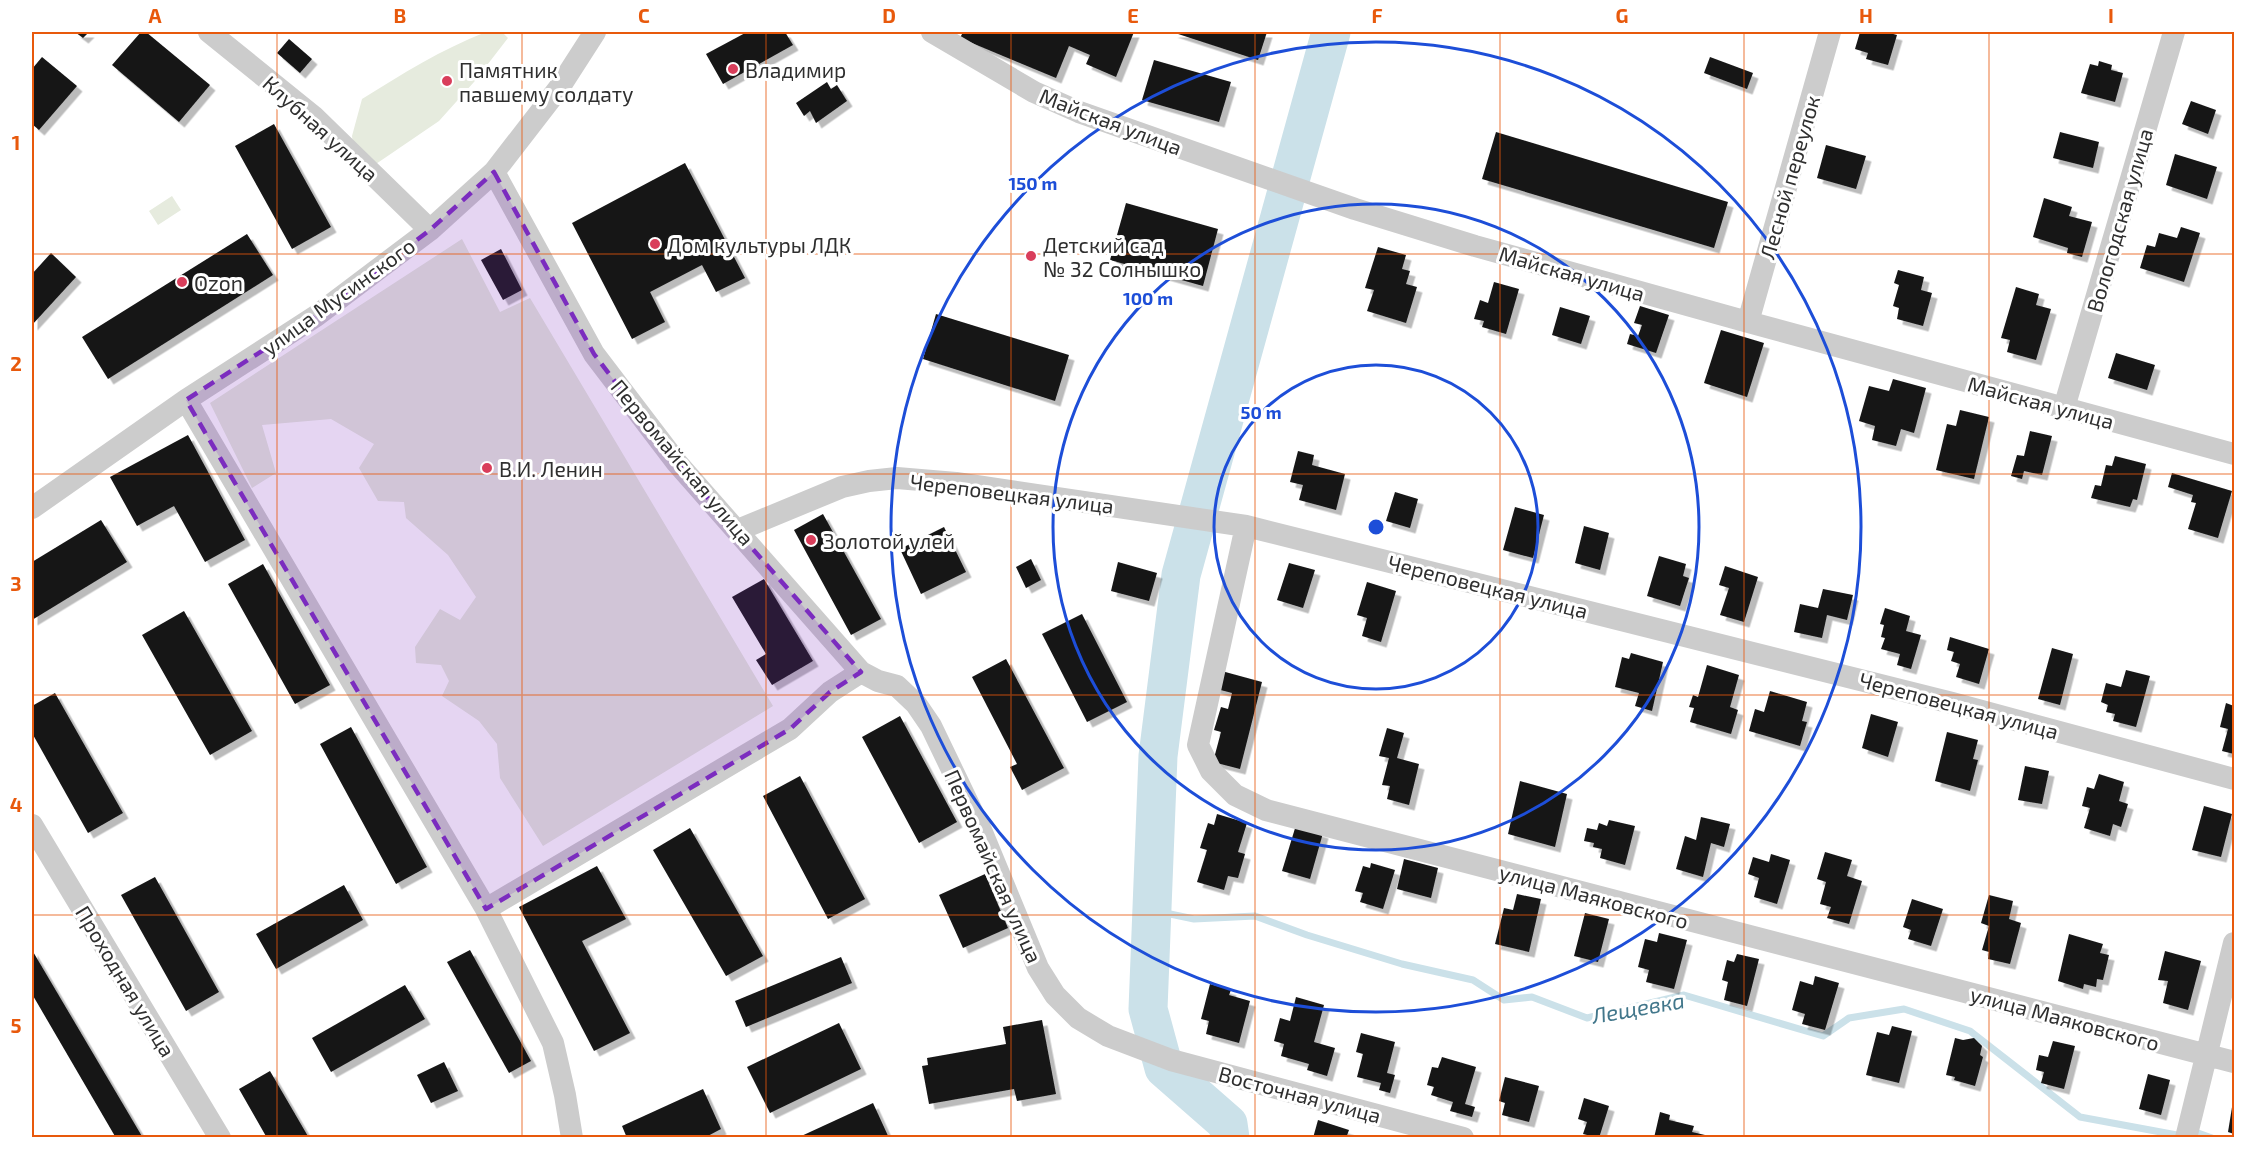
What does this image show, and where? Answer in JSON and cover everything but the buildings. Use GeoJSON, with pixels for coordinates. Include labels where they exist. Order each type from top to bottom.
{"type":"FeatureCollection","features":[{"type":"Feature","properties":{"kind":"street","name":"Клубная улица"},"geometry":{"type":"LineString","coordinates":[[209,32],[314,116],[430,230]]}},
{"type":"Feature","properties":{"kind":"street","name":"улица Мусинского"},"geometry":{"type":"LineString","coordinates":[[32,507],[186,400],[315,316],[430,230],[494,172],[559,88],[595,32]]}},
{"type":"Feature","properties":{"kind":"street","name":"Майская улица"},"geometry":{"type":"LineString","coordinates":[[932,32],[1034,92],[1078,112],[1319,196],[1475,246],[2235,454]]}},
{"type":"Feature","properties":{"kind":"street","name":"Лесной переулок"},"geometry":{"type":"LineString","coordinates":[[1748,322],[1830,32]]}},
{"type":"Feature","properties":{"kind":"street","name":"Вологодская улица"},"geometry":{"type":"LineString","coordinates":[[2064,408],[2174,32]]}},
{"type":"Feature","properties":{"kind":"street","name":"Первомайская улица"},"geometry":{"type":"LineString","coordinates":[[494,172],[594,354],[677,463],[861,672],[878,681],[897,686],[916,704],[931,726],[981,830],[1038,968],[1055,995],[1078,1018],[1108,1036],[1171,1060]]}},
{"type":"Feature","properties":{"kind":"street"},"geometry":{"type":"LineString","coordinates":[[186,400],[486,909],[553,1043],[572,1137]]}},
{"type":"Feature","properties":{"kind":"street","name":"Череповецкая улица"},"geometry":{"type":"LineString","coordinates":[[738,530],[842,487],[897,478],[956,483],[1246,526],[1941,700],[2235,779]]}},
{"type":"Feature","properties":{"kind":"street","name":"улица Маяковского"},"geometry":{"type":"LineString","coordinates":[[1246,526],[1198,745],[1211,771],[1235,795],[1266,810],[2235,1062]]}},
{"type":"Feature","properties":{"kind":"street"},"geometry":{"type":"LineString","coordinates":[[486,909],[790,729],[830,692],[861,672]]}},
{"type":"Feature","properties":{"kind":"street","name":"Проходная улица"},"geometry":{"type":"LineString","coordinates":[[32,825],[220,1137]]}},
{"type":"Feature","properties":{"kind":"street"},"geometry":{"type":"LineString","coordinates":[[2186,1137],[2235,944]]}},
{"type":"Feature","properties":{"kind":"street","name":"Восточная улица"},"geometry":{"type":"LineString","coordinates":[[1171,1060],[1463,1137]]}},
{"type":"Feature","properties":{"kind":"highlighted area"},"geometry":{"type":"Polygon","coordinates":[[[494,172],[594,354],[677,463],[861,672],[830,692],[790,729],[486,909],[186,400],[316,316],[430,230],[494,172]]]}},
{"type":"Feature","properties":{"kind":"shaded area"},"geometry":{"type":"Polygon","coordinates":[[[486,32],[502,32],[508,38],[474,82],[439,121],[373,166],[353,145],[352,136],[362,99],[438,54],[486,32]]]}},
{"type":"Feature","properties":{"kind":"shaded area"},"geometry":{"type":"Polygon","coordinates":[[[172,196],[181,210],[158,225],[149,211],[172,196]]]}},
{"type":"Feature","properties":{"kind":"shaded area"},"geometry":{"type":"Polygon","coordinates":[[[462,239],[500,312],[530,298],[773,706],[543,846],[500,778],[497,744],[479,721],[442,696],[449,681],[441,665],[416,663],[415,647],[440,609],[460,620],[476,597],[448,555],[406,518],[404,502],[378,501],[359,468],[374,444],[331,419],[262,425],[276,473],[252,488],[210,403],[462,239]]]}},
{"type":"Feature","properties":{"kind":"waterway"},"geometry":{"type":"LineString","coordinates":[[1230,1138],[1228,1124],[1164,1068],[1148,1009],[1158,756],[1181,575],[1331,32]]}},
{"type":"Feature","properties":{"kind":"waterway","name":"Лещевка"},"geometry":{"type":"LineString","coordinates":[[1151,910],[1194,919],[1255,916],[1307,935],[1402,964],[1473,980],[1504,1000],[1532,997],[1587,1018],[1684,995],[1823,1036],[1849,1018],[1904,1009],[1970,1031],[2080,1117],[2177,1135]]}},
{"type":"Feature","properties":{"kind":"waterway","name":"Лещевка"},"geometry":{"type":"LineString","coordinates":[[2198,1133],[2212,1138]]}},
{"type":"Feature","properties":{"kind":"place","name":"Владимир"},"geometry":{"type":"Point","coordinates":[733,69]}},
{"type":"Feature","properties":{"kind":"place","name":"Памятник павшему солдату"},"geometry":{"type":"Point","coordinates":[447,81]}},
{"type":"Feature","properties":{"kind":"place","name":"Дом культуры ЛДК"},"geometry":{"type":"Point","coordinates":[655,244]}},
{"type":"Feature","properties":{"kind":"place","name":"Детский сад № 32 Солнышко"},"geometry":{"type":"Point","coordinates":[1031,256]}},
{"type":"Feature","properties":{"kind":"place","name":"Ozon"},"geometry":{"type":"Point","coordinates":[182,282]}},
{"type":"Feature","properties":{"kind":"place","name":"В.И. Ленин"},"geometry":{"type":"Point","coordinates":[487,468]}},
{"type":"Feature","properties":{"kind":"place","name":"Золотой улей"},"geometry":{"type":"Point","coordinates":[811,540]}}]}
